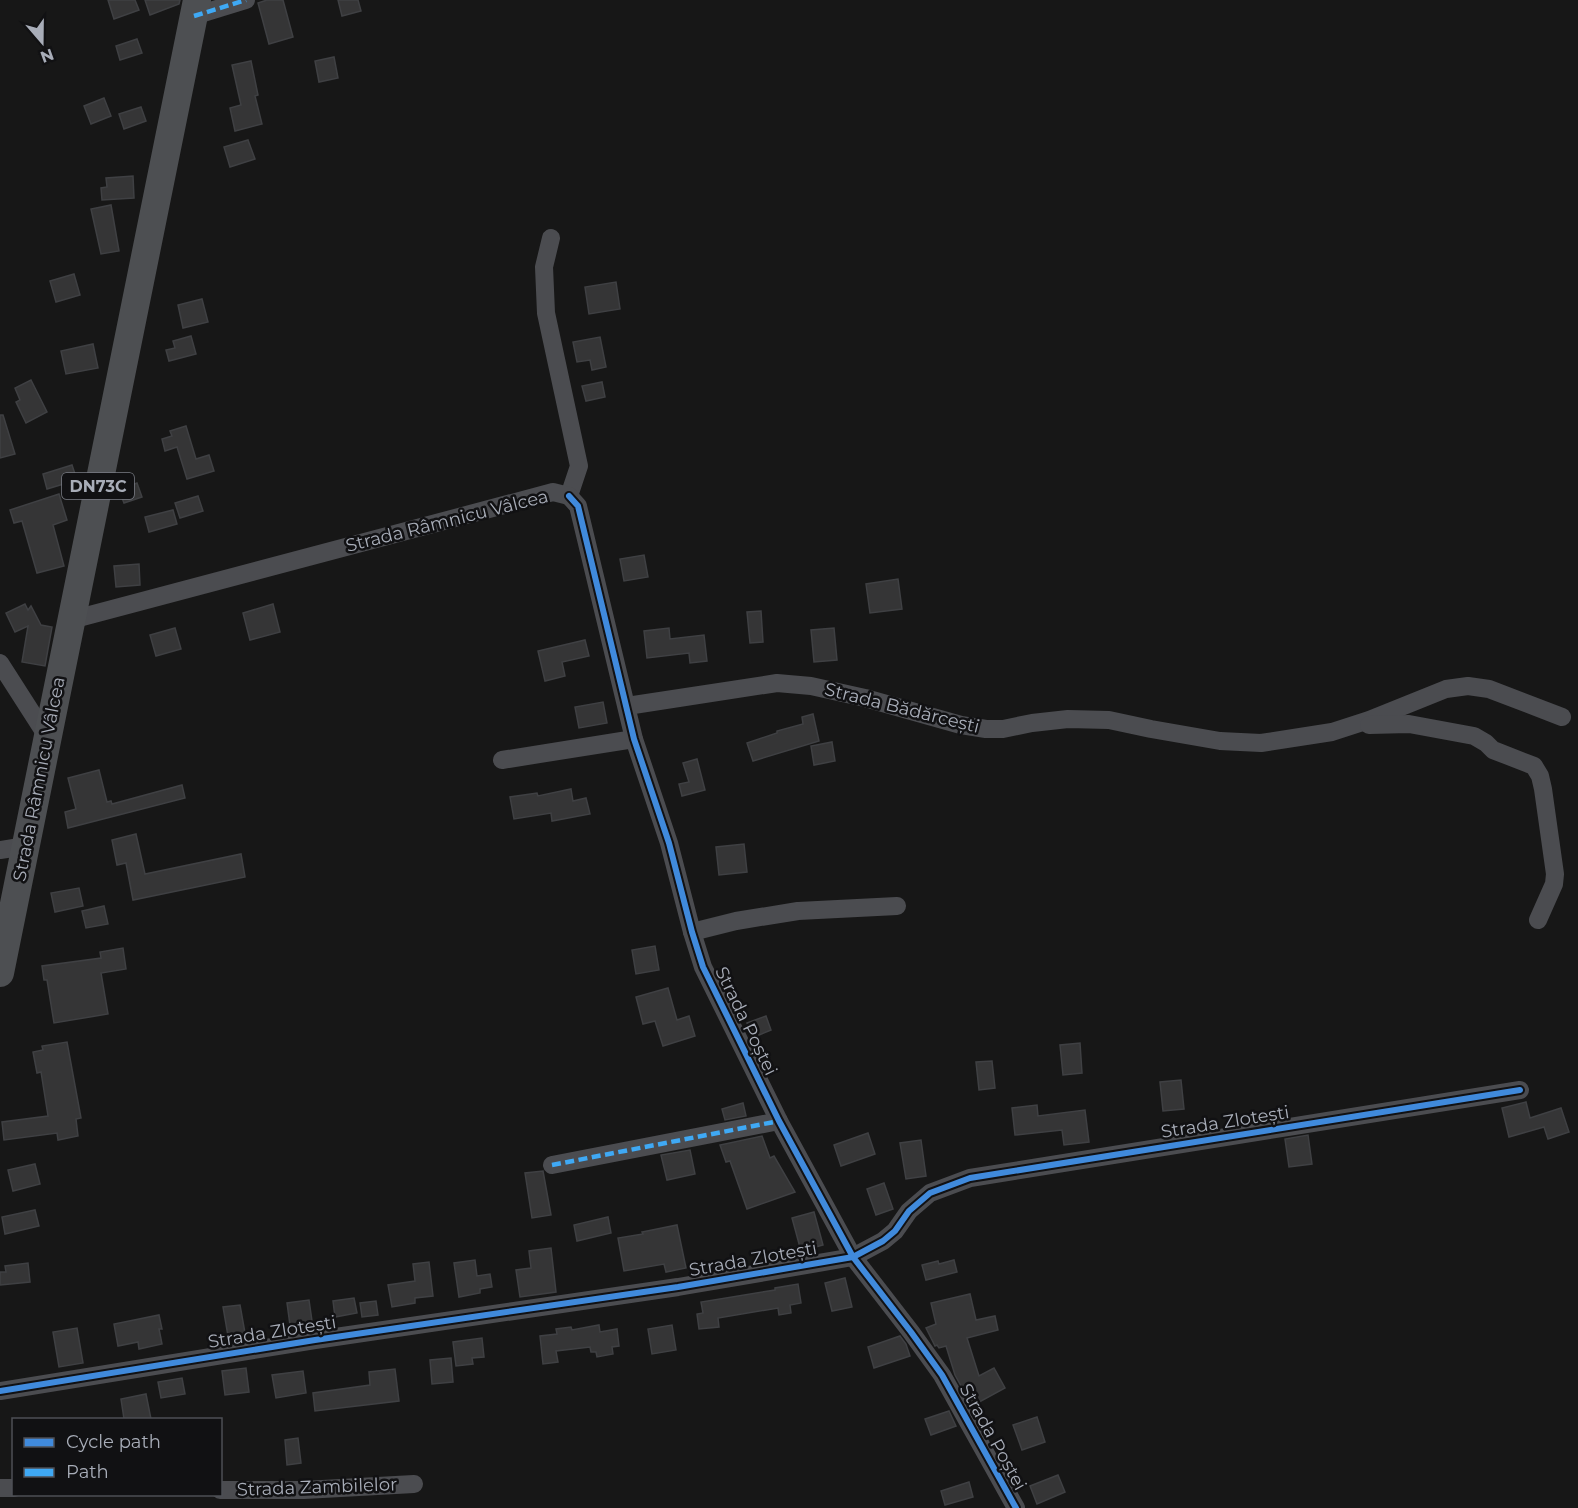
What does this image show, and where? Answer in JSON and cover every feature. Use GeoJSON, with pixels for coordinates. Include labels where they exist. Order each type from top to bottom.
{"type":"FeatureCollection","features":[{"type":"Feature","properties":{"kind":"main road","name":"Strada Râmnicu Vâlcea"},"geometry":{"type":"LineString","coordinates":[[0,973],[13,848],[48,738],[195,8]]}},
{"type":"Feature","properties":{"kind":"street"},"geometry":{"type":"LineString","coordinates":[[195,8],[246,0]]}},
{"type":"Feature","properties":{"kind":"street","name":"Strada Râmnicu Vâlcea"},"geometry":{"type":"LineString","coordinates":[[71,620],[553,492],[569,496],[579,466],[546,313],[544,267],[551,238]]}},
{"type":"Feature","properties":{"kind":"street","name":"Strada Poștei"},"geometry":{"type":"LineString","coordinates":[[569,496],[578,506],[634,739],[669,843],[703,967],[779,1121],[853,1257],[942,1375],[1016,1508]]}},
{"type":"Feature","properties":{"kind":"street"},"geometry":{"type":"LineString","coordinates":[[0,663],[48,738]]}},
{"type":"Feature","properties":{"kind":"street","name":"Strada Bădărcești"},"geometry":{"type":"LineString","coordinates":[[627,706],[777,683],[811,686],[962,725],[986,729],[1004,729],[1068,719],[1109,720],[1220,741],[1261,744],[1332,732],[1446,689],[1468,686],[1489,690],[1562,717]]}},
{"type":"Feature","properties":{"kind":"street","name":"Strada Bădărcești"},"geometry":{"type":"LineString","coordinates":[[1355,724],[1409,724],[1474,736],[1493,750],[1534,766],[1540,776],[1543,789],[1555,874],[1554,884],[1538,920]]}},
{"type":"Feature","properties":{"kind":"street"},"geometry":{"type":"LineString","coordinates":[[502,760],[634,739]]}},
{"type":"Feature","properties":{"kind":"street"},"geometry":{"type":"LineString","coordinates":[[692,932],[736,921],[798,911],[897,906]]}},
{"type":"Feature","properties":{"kind":"street","name":"Strada Zlotești"},"geometry":{"type":"LineString","coordinates":[[0,1391],[327,1338],[678,1287],[853,1257],[883,1241],[895,1231],[909,1211],[930,1193],[970,1178],[1520,1090]]}},
{"type":"Feature","properties":{"kind":"street"},"geometry":{"type":"LineString","coordinates":[[552,1165],[779,1121]]}},
{"type":"Feature","properties":{"kind":"street","name":"Strada Zambilelor"},"geometry":{"type":"LineString","coordinates":[[222,1490],[304,1490],[414,1484]]}},
{"type":"Feature","properties":{"kind":"building"},"geometry":{"type":"Polygon","coordinates":[[[108,0],[135,0],[139,10],[114,19],[108,0]]]}},
{"type":"Feature","properties":{"kind":"building"},"geometry":{"type":"Polygon","coordinates":[[[145,0],[180,0],[179,4],[150,15],[145,0]]]}},
{"type":"Feature","properties":{"kind":"building"},"geometry":{"type":"Polygon","coordinates":[[[267,0],[283,0],[293,37],[269,44],[258,3],[267,0]]]}},
{"type":"Feature","properties":{"kind":"building"},"geometry":{"type":"Polygon","coordinates":[[[338,0],[358,0],[361,11],[342,16],[338,0]]]}},
{"type":"Feature","properties":{"kind":"building"},"geometry":{"type":"Polygon","coordinates":[[[137,39],[142,53],[120,60],[116,46],[137,39]]]}},
{"type":"Feature","properties":{"kind":"building"},"geometry":{"type":"Polygon","coordinates":[[[334,57],[338,78],[319,82],[315,61],[334,57]]]}},
{"type":"Feature","properties":{"kind":"building"},"geometry":{"type":"Polygon","coordinates":[[[251,61],[258,95],[255,96],[262,124],[235,131],[230,108],[241,105],[232,65],[251,61]]]}},
{"type":"Feature","properties":{"kind":"building"},"geometry":{"type":"Polygon","coordinates":[[[104,98],[111,116],[91,124],[84,106],[104,98]]]}},
{"type":"Feature","properties":{"kind":"building"},"geometry":{"type":"Polygon","coordinates":[[[141,107],[146,121],[124,129],[119,114],[141,107]]]}},
{"type":"Feature","properties":{"kind":"building"},"geometry":{"type":"Polygon","coordinates":[[[248,140],[255,159],[230,167],[224,147],[248,140]]]}},
{"type":"Feature","properties":{"kind":"building"},"geometry":{"type":"Polygon","coordinates":[[[133,176],[134,198],[102,200],[101,188],[107,187],[106,178],[133,176]]]}},
{"type":"Feature","properties":{"kind":"building"},"geometry":{"type":"Polygon","coordinates":[[[111,205],[119,251],[101,254],[91,209],[111,205]]]}},
{"type":"Feature","properties":{"kind":"building"},"geometry":{"type":"Polygon","coordinates":[[[74,274],[80,295],[56,302],[50,281],[74,274]]]}},
{"type":"Feature","properties":{"kind":"building"},"geometry":{"type":"Polygon","coordinates":[[[616,282],[620,309],[589,314],[585,287],[616,282]]]}},
{"type":"Feature","properties":{"kind":"building"},"geometry":{"type":"Polygon","coordinates":[[[202,299],[208,322],[183,328],[178,305],[202,299]]]}},
{"type":"Feature","properties":{"kind":"building"},"geometry":{"type":"Polygon","coordinates":[[[191,336],[196,354],[169,361],[166,350],[175,348],[173,341],[191,336]]]}},
{"type":"Feature","properties":{"kind":"building"},"geometry":{"type":"Polygon","coordinates":[[[600,337],[606,367],[592,370],[590,360],[577,362],[573,342],[600,337]]]}},
{"type":"Feature","properties":{"kind":"building"},"geometry":{"type":"Polygon","coordinates":[[[93,344],[98,368],[66,374],[61,351],[93,344]]]}},
{"type":"Feature","properties":{"kind":"building"},"geometry":{"type":"Polygon","coordinates":[[[31,380],[47,412],[26,423],[16,402],[20,400],[15,388],[31,380]]]}},
{"type":"Feature","properties":{"kind":"building"},"geometry":{"type":"Polygon","coordinates":[[[602,382],[605,397],[586,401],[582,386],[602,382]]]}},
{"type":"Feature","properties":{"kind":"building"},"geometry":{"type":"Polygon","coordinates":[[[0,415],[3,415],[15,454],[0,458],[0,415]]]}},
{"type":"Feature","properties":{"kind":"building"},"geometry":{"type":"Polygon","coordinates":[[[186,426],[196,459],[209,455],[214,471],[187,479],[177,447],[165,451],[162,439],[172,436],[170,431],[186,426]]]}},
{"type":"Feature","properties":{"kind":"building"},"geometry":{"type":"Polygon","coordinates":[[[72,465],[77,480],[47,489],[43,474],[72,465]]]}},
{"type":"Feature","properties":{"kind":"building"},"geometry":{"type":"Polygon","coordinates":[[[137,483],[142,497],[124,503],[119,490],[137,483]]]}},
{"type":"Feature","properties":{"kind":"building"},"geometry":{"type":"Polygon","coordinates":[[[59,494],[67,520],[53,525],[64,566],[37,573],[22,521],[14,523],[10,510],[59,494]]]}},
{"type":"Feature","properties":{"kind":"building"},"geometry":{"type":"Polygon","coordinates":[[[198,496],[203,511],[180,518],[175,503],[198,496]]]}},
{"type":"Feature","properties":{"kind":"building"},"geometry":{"type":"Polygon","coordinates":[[[173,510],[177,524],[149,532],[145,517],[173,510]]]}},
{"type":"Feature","properties":{"kind":"building"},"geometry":{"type":"Polygon","coordinates":[[[644,555],[648,577],[624,581],[620,559],[644,555]]]}},
{"type":"Feature","properties":{"kind":"building"},"geometry":{"type":"Polygon","coordinates":[[[139,564],[140,585],[116,587],[114,566],[139,564]]]}},
{"type":"Feature","properties":{"kind":"building"},"geometry":{"type":"Polygon","coordinates":[[[898,579],[902,609],[870,613],[866,584],[898,579]]]}},
{"type":"Feature","properties":{"kind":"building"},"geometry":{"type":"Polygon","coordinates":[[[25,604],[28,610],[31,606],[41,625],[52,627],[45,666],[22,662],[28,626],[15,632],[6,613],[25,604]]]}},
{"type":"Feature","properties":{"kind":"building"},"geometry":{"type":"Polygon","coordinates":[[[273,604],[280,632],[250,640],[243,613],[273,604]]]}},
{"type":"Feature","properties":{"kind":"building"},"geometry":{"type":"Polygon","coordinates":[[[761,611],[763,642],[750,643],[747,612],[761,611]]]}},
{"type":"Feature","properties":{"kind":"building"},"geometry":{"type":"Polygon","coordinates":[[[175,628],[181,649],[156,656],[150,635],[175,628]]]}},
{"type":"Feature","properties":{"kind":"building"},"geometry":{"type":"Polygon","coordinates":[[[669,628],[670,639],[704,635],[707,661],[690,663],[689,653],[647,658],[644,631],[669,628]]]}},
{"type":"Feature","properties":{"kind":"building"},"geometry":{"type":"Polygon","coordinates":[[[834,628],[837,660],[814,662],[811,630],[834,628]]]}},
{"type":"Feature","properties":{"kind":"building"},"geometry":{"type":"Polygon","coordinates":[[[585,640],[589,656],[562,662],[565,676],[545,681],[538,651],[585,640]]]}},
{"type":"Feature","properties":{"kind":"building"},"geometry":{"type":"Polygon","coordinates":[[[603,702],[607,723],[579,728],[575,707],[603,702]]]}},
{"type":"Feature","properties":{"kind":"building"},"geometry":{"type":"Polygon","coordinates":[[[813,714],[819,741],[753,761],[747,743],[803,724],[802,717],[813,714]]]}},
{"type":"Feature","properties":{"kind":"building"},"geometry":{"type":"Polygon","coordinates":[[[832,742],[835,761],[814,765],[811,746],[832,742]]]}},
{"type":"Feature","properties":{"kind":"building"},"geometry":{"type":"Polygon","coordinates":[[[697,759],[705,790],[682,796],[679,784],[689,782],[683,763],[697,759]]]}},
{"type":"Feature","properties":{"kind":"building"},"geometry":{"type":"Polygon","coordinates":[[[99,770],[107,802],[111,801],[112,804],[182,785],[185,798],[68,828],[65,812],[76,809],[68,778],[99,770]]]}},
{"type":"Feature","properties":{"kind":"building"},"geometry":{"type":"Polygon","coordinates":[[[571,789],[573,801],[586,798],[590,814],[552,821],[551,813],[514,819],[510,797],[537,793],[538,796],[571,789]]]}},
{"type":"Feature","properties":{"kind":"building"},"geometry":{"type":"Polygon","coordinates":[[[136,834],[145,874],[241,854],[245,877],[133,900],[126,863],[117,865],[112,840],[136,834]]]}},
{"type":"Feature","properties":{"kind":"building"},"geometry":{"type":"Polygon","coordinates":[[[744,844],[747,872],[719,875],[716,847],[744,844]]]}},
{"type":"Feature","properties":{"kind":"building"},"geometry":{"type":"Polygon","coordinates":[[[79,888],[83,906],[55,912],[51,893],[79,888]]]}},
{"type":"Feature","properties":{"kind":"building"},"geometry":{"type":"Polygon","coordinates":[[[104,906],[108,924],[86,928],[82,911],[104,906]]]}},
{"type":"Feature","properties":{"kind":"building"},"geometry":{"type":"Polygon","coordinates":[[[655,946],[659,970],[636,974],[632,950],[655,946]]]}},
{"type":"Feature","properties":{"kind":"building"},"geometry":{"type":"Polygon","coordinates":[[[123,948],[126,969],[101,973],[108,1014],[54,1023],[47,980],[44,980],[42,966],[101,958],[100,952],[123,948]]]}},
{"type":"Feature","properties":{"kind":"building"},"geometry":{"type":"Polygon","coordinates":[[[668,988],[677,1020],[689,1016],[695,1036],[663,1046],[655,1021],[643,1024],[636,997],[668,988]]]}},
{"type":"Feature","properties":{"kind":"building"},"geometry":{"type":"Polygon","coordinates":[[[766,1016],[771,1030],[752,1038],[747,1023],[766,1016]]]}},
{"type":"Feature","properties":{"kind":"building"},"geometry":{"type":"Polygon","coordinates":[[[67,1042],[81,1118],[76,1119],[78,1136],[58,1140],[57,1133],[4,1140],[2,1122],[48,1116],[41,1072],[37,1073],[33,1052],[43,1050],[42,1046],[67,1042]]]}},
{"type":"Feature","properties":{"kind":"building"},"geometry":{"type":"Polygon","coordinates":[[[1080,1043],[1082,1073],[1063,1075],[1060,1045],[1080,1043]]]}},
{"type":"Feature","properties":{"kind":"building"},"geometry":{"type":"Polygon","coordinates":[[[992,1061],[995,1088],[979,1090],[976,1062],[992,1061]]]}},
{"type":"Feature","properties":{"kind":"building"},"geometry":{"type":"Polygon","coordinates":[[[1181,1080],[1184,1109],[1163,1111],[1160,1082],[1181,1080]]]}},
{"type":"Feature","properties":{"kind":"building"},"geometry":{"type":"Polygon","coordinates":[[[1526,1102],[1530,1118],[1561,1108],[1569,1132],[1548,1139],[1544,1127],[1509,1137],[1502,1108],[1526,1102]]]}},
{"type":"Feature","properties":{"kind":"building"},"geometry":{"type":"Polygon","coordinates":[[[743,1103],[746,1116],[725,1120],[722,1109],[743,1103]]]}},
{"type":"Feature","properties":{"kind":"building"},"geometry":{"type":"Polygon","coordinates":[[[1037,1105],[1038,1116],[1085,1110],[1089,1142],[1064,1145],[1062,1130],[1015,1135],[1012,1108],[1037,1105]]]}},
{"type":"Feature","properties":{"kind":"building"},"geometry":{"type":"Polygon","coordinates":[[[868,1133],[875,1154],[841,1166],[834,1145],[868,1133]]]}},
{"type":"Feature","properties":{"kind":"building"},"geometry":{"type":"Polygon","coordinates":[[[1308,1135],[1312,1164],[1289,1167],[1285,1139],[1308,1135]]]}},
{"type":"Feature","properties":{"kind":"building"},"geometry":{"type":"Polygon","coordinates":[[[762,1136],[770,1158],[774,1156],[795,1192],[747,1209],[730,1161],[726,1162],[720,1145],[762,1136]]]}},
{"type":"Feature","properties":{"kind":"building"},"geometry":{"type":"Polygon","coordinates":[[[921,1140],[926,1176],[906,1179],[900,1143],[921,1140]]]}},
{"type":"Feature","properties":{"kind":"building"},"geometry":{"type":"Polygon","coordinates":[[[690,1150],[695,1174],[667,1180],[661,1155],[690,1150]]]}},
{"type":"Feature","properties":{"kind":"building"},"geometry":{"type":"Polygon","coordinates":[[[35,1164],[40,1184],[13,1191],[8,1170],[35,1164]]]}},
{"type":"Feature","properties":{"kind":"building"},"geometry":{"type":"Polygon","coordinates":[[[543,1171],[551,1215],[532,1218],[525,1173],[543,1171]]]}},
{"type":"Feature","properties":{"kind":"building"},"geometry":{"type":"Polygon","coordinates":[[[884,1183],[893,1209],[876,1215],[867,1189],[884,1183]]]}},
{"type":"Feature","properties":{"kind":"building"},"geometry":{"type":"Polygon","coordinates":[[[35,1210],[39,1226],[5,1234],[2,1217],[35,1210]]]}},
{"type":"Feature","properties":{"kind":"building"},"geometry":{"type":"Polygon","coordinates":[[[814,1212],[823,1245],[801,1251],[792,1218],[814,1212]]]}},
{"type":"Feature","properties":{"kind":"building"},"geometry":{"type":"Polygon","coordinates":[[[608,1217],[611,1233],[577,1241],[574,1225],[608,1217]]]}},
{"type":"Feature","properties":{"kind":"building"},"geometry":{"type":"Polygon","coordinates":[[[677,1225],[686,1268],[666,1272],[664,1264],[624,1271],[618,1238],[677,1225]]]}},
{"type":"Feature","properties":{"kind":"building"},"geometry":{"type":"Polygon","coordinates":[[[551,1248],[556,1292],[520,1297],[516,1270],[531,1268],[529,1251],[551,1248]]]}},
{"type":"Feature","properties":{"kind":"building"},"geometry":{"type":"Polygon","coordinates":[[[475,1260],[477,1276],[490,1274],[492,1287],[480,1289],[480,1293],[459,1297],[454,1263],[475,1260]]]}},
{"type":"Feature","properties":{"kind":"building"},"geometry":{"type":"Polygon","coordinates":[[[954,1260],[957,1272],[926,1280],[922,1265],[954,1260]]]}},
{"type":"Feature","properties":{"kind":"building"},"geometry":{"type":"Polygon","coordinates":[[[429,1262],[433,1296],[415,1298],[415,1303],[392,1307],[388,1285],[415,1281],[413,1264],[429,1262]]]}},
{"type":"Feature","properties":{"kind":"building"},"geometry":{"type":"Polygon","coordinates":[[[28,1263],[30,1282],[0,1285],[0,1272],[6,1272],[5,1266],[28,1263]]]}},
{"type":"Feature","properties":{"kind":"building"},"geometry":{"type":"Polygon","coordinates":[[[845,1278],[852,1307],[832,1311],[825,1283],[845,1278]]]}},
{"type":"Feature","properties":{"kind":"building"},"geometry":{"type":"Polygon","coordinates":[[[798,1284],[801,1303],[790,1305],[791,1313],[779,1315],[778,1308],[718,1318],[719,1327],[699,1329],[697,1314],[703,1313],[701,1302],[798,1284]]]}},
{"type":"Feature","properties":{"kind":"building"},"geometry":{"type":"Polygon","coordinates":[[[970,1294],[976,1320],[995,1316],[998,1330],[967,1338],[979,1376],[994,1368],[1005,1388],[972,1406],[955,1375],[946,1346],[939,1348],[935,1346],[926,1328],[936,1324],[931,1303],[970,1294]]]}},
{"type":"Feature","properties":{"kind":"building"},"geometry":{"type":"Polygon","coordinates":[[[354,1298],[357,1313],[335,1317],[333,1301],[354,1298]]]}},
{"type":"Feature","properties":{"kind":"building"},"geometry":{"type":"Polygon","coordinates":[[[309,1300],[312,1321],[290,1325],[287,1303],[309,1300]]]}},
{"type":"Feature","properties":{"kind":"building"},"geometry":{"type":"Polygon","coordinates":[[[376,1301],[378,1315],[362,1317],[360,1303],[376,1301]]]}},
{"type":"Feature","properties":{"kind":"building"},"geometry":{"type":"Polygon","coordinates":[[[240,1305],[245,1333],[228,1336],[223,1307],[240,1305]]]}},
{"type":"Feature","properties":{"kind":"building"},"geometry":{"type":"Polygon","coordinates":[[[159,1315],[162,1344],[139,1349],[138,1342],[118,1346],[114,1324],[159,1315]]]}},
{"type":"Feature","properties":{"kind":"building"},"geometry":{"type":"Polygon","coordinates":[[[599,1325],[600,1332],[617,1329],[619,1346],[612,1347],[613,1354],[597,1357],[596,1352],[591,1352],[590,1347],[556,1351],[558,1362],[543,1364],[540,1336],[557,1334],[556,1329],[571,1327],[572,1330],[599,1325]]]}},
{"type":"Feature","properties":{"kind":"building"},"geometry":{"type":"Polygon","coordinates":[[[672,1325],[676,1350],[652,1354],[648,1329],[672,1325]]]}},
{"type":"Feature","properties":{"kind":"building"},"geometry":{"type":"Polygon","coordinates":[[[77,1328],[83,1363],[59,1367],[53,1332],[77,1328]]]}},
{"type":"Feature","properties":{"kind":"building"},"geometry":{"type":"Polygon","coordinates":[[[900,1336],[910,1356],[874,1368],[868,1347],[900,1336]]]}},
{"type":"Feature","properties":{"kind":"building"},"geometry":{"type":"Polygon","coordinates":[[[482,1338],[484,1357],[472,1358],[473,1364],[456,1366],[453,1342],[482,1338]]]}},
{"type":"Feature","properties":{"kind":"building"},"geometry":{"type":"Polygon","coordinates":[[[451,1358],[453,1382],[432,1384],[430,1360],[451,1358]]]}},
{"type":"Feature","properties":{"kind":"building"},"geometry":{"type":"Polygon","coordinates":[[[246,1368],[249,1392],[225,1395],[222,1371],[246,1368]]]}},
{"type":"Feature","properties":{"kind":"building"},"geometry":{"type":"Polygon","coordinates":[[[395,1369],[399,1401],[315,1411],[313,1393],[370,1385],[369,1372],[395,1369]]]}},
{"type":"Feature","properties":{"kind":"building"},"geometry":{"type":"Polygon","coordinates":[[[303,1371],[306,1393],[276,1398],[272,1375],[303,1371]]]}},
{"type":"Feature","properties":{"kind":"building"},"geometry":{"type":"Polygon","coordinates":[[[182,1378],[185,1394],[161,1398],[158,1382],[182,1378]]]}},
{"type":"Feature","properties":{"kind":"building"},"geometry":{"type":"Polygon","coordinates":[[[146,1394],[151,1418],[124,1418],[121,1399],[146,1394]]]}},
{"type":"Feature","properties":{"kind":"building"},"geometry":{"type":"Polygon","coordinates":[[[949,1411],[956,1426],[931,1435],[925,1419],[949,1411]]]}},
{"type":"Feature","properties":{"kind":"building"},"geometry":{"type":"Polygon","coordinates":[[[1037,1417],[1045,1442],[1022,1450],[1013,1425],[1037,1417]]]}},
{"type":"Feature","properties":{"kind":"building"},"geometry":{"type":"Polygon","coordinates":[[[298,1438],[301,1463],[287,1465],[285,1440],[298,1438]]]}},
{"type":"Feature","properties":{"kind":"building"},"geometry":{"type":"Polygon","coordinates":[[[1058,1475],[1065,1492],[1037,1504],[1030,1486],[1058,1475]]]}},
{"type":"Feature","properties":{"kind":"building"},"geometry":{"type":"Polygon","coordinates":[[[969,1482],[973,1497],[945,1505],[941,1491],[969,1482]]]}},
{"type":"Feature","properties":{"kind":"marked path"},"geometry":{"type":"LineString","coordinates":[[194,16],[246,0]]}},
{"type":"Feature","properties":{"kind":"marked path"},"geometry":{"type":"LineString","coordinates":[[552,1165],[779,1121]]}},
{"type":"Feature","properties":{"kind":"cycle path"},"geometry":{"type":"LineString","coordinates":[[569,496],[578,506],[634,739],[669,843],[703,967],[779,1121],[853,1257],[942,1375],[1016,1508]]}},
{"type":"Feature","properties":{"kind":"cycle path"},"geometry":{"type":"LineString","coordinates":[[0,1391],[315,1340],[678,1287],[853,1257],[883,1241],[895,1231],[909,1211],[930,1193],[970,1178],[1520,1090]]}}]}
